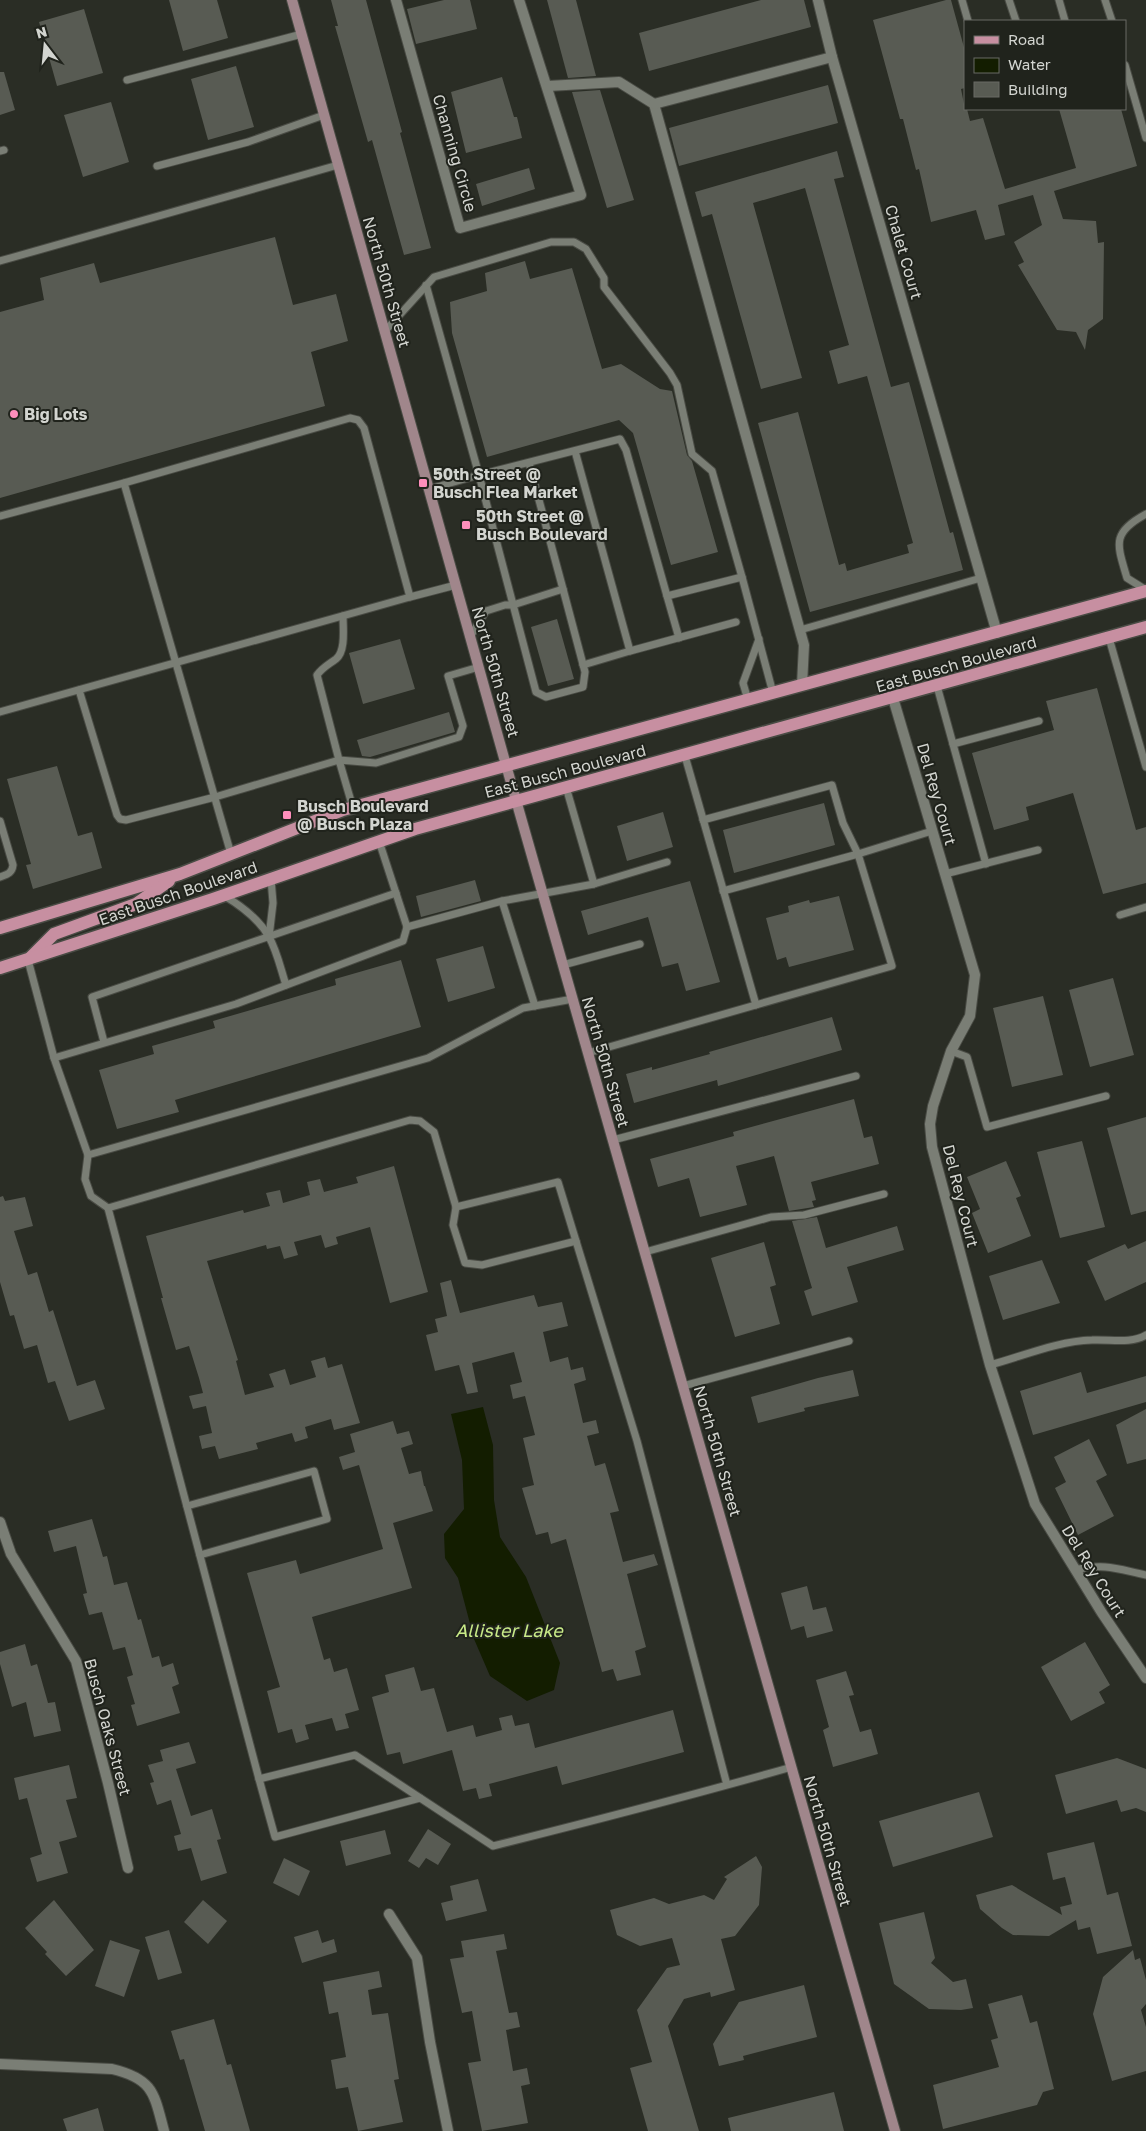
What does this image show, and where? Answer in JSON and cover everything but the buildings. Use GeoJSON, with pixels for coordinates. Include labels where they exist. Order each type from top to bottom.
{"type":"FeatureCollection","features":[{"type":"Feature","properties":{"kind":"main road","name":"East Busch Boulevard"},"geometry":{"type":"LineString","coordinates":[[0,928],[180,874],[353,808],[997,633],[1146,590]]}},
{"type":"Feature","properties":{"kind":"main road","name":"East Busch Boulevard"},"geometry":{"type":"LineString","coordinates":[[0,968],[272,879],[415,828],[685,756],[1146,628]]}},
{"type":"Feature","properties":{"kind":"main road"},"geometry":{"type":"LineString","coordinates":[[28,960],[54,934],[136,904],[180,874]]}},
{"type":"Feature","properties":{"kind":"street","name":"North 50th Street"},"geometry":{"type":"LineString","coordinates":[[292,0],[506,765],[895,2131]]}},
{"type":"Feature","properties":{"kind":"street","name":"Channing Circle"},"geometry":{"type":"LineString","coordinates":[[396,0],[460,228],[581,195],[548,86],[518,0]]}},
{"type":"Feature","properties":{"kind":"street","name":"Chalet Court"},"geometry":{"type":"LineString","coordinates":[[818,0],[832,57],[997,633]]}},
{"type":"Feature","properties":{"kind":"street"},"geometry":{"type":"LineString","coordinates":[[654,104],[832,57]]}},
{"type":"Feature","properties":{"kind":"street"},"geometry":{"type":"LineString","coordinates":[[548,86],[619,82],[654,104],[804,645],[802,685]]}},
{"type":"Feature","properties":{"kind":"street","name":"Del Rey Court"},"geometry":{"type":"LineString","coordinates":[[893,698],[975,975],[970,1016],[951,1051],[933,1106],[930,1124],[932,1147],[990,1365],[1035,1504],[1075,1570],[1146,1678]]}},
{"type":"Feature","properties":{"kind":"street","name":"Busch Oaks Street"},"geometry":{"type":"LineString","coordinates":[[0,1522],[11,1554],[76,1661],[128,1868]]}},
{"type":"Feature","properties":{"kind":"street"},"geometry":{"type":"LineString","coordinates":[[389,1914],[417,1958],[430,2042],[448,2131]]}},
{"type":"Feature","properties":{"kind":"street"},"geometry":{"type":"LineString","coordinates":[[0,2064],[112,2069],[127,2072],[143,2080],[154,2095],[164,2131]]}},
{"type":"Feature","properties":{"kind":"lane"},"geometry":{"type":"LineString","coordinates":[[962,0],[968,20]]}},
{"type":"Feature","properties":{"kind":"lane"},"geometry":{"type":"LineString","coordinates":[[1010,0],[1016,20]]}},
{"type":"Feature","properties":{"kind":"lane"},"geometry":{"type":"LineString","coordinates":[[1059,0],[1065,20]]}},
{"type":"Feature","properties":{"kind":"lane"},"geometry":{"type":"LineString","coordinates":[[1105,0],[1112,20]]}},
{"type":"Feature","properties":{"kind":"lane"},"geometry":{"type":"LineString","coordinates":[[127,80],[302,34]]}},
{"type":"Feature","properties":{"kind":"lane"},"geometry":{"type":"LineString","coordinates":[[1126,68],[1146,138]]}},
{"type":"Feature","properties":{"kind":"lane"},"geometry":{"type":"LineString","coordinates":[[157,166],[248,142],[324,115]]}},
{"type":"Feature","properties":{"kind":"lane"},"geometry":{"type":"LineString","coordinates":[[0,261],[338,165]]}},
{"type":"Feature","properties":{"kind":"lane"},"geometry":{"type":"LineString","coordinates":[[385,331],[434,277],[550,242],[574,242],[586,249],[604,278],[604,287],[670,373],[676,385],[692,454],[712,471],[774,693]]}},
{"type":"Feature","properties":{"kind":"lane"},"geometry":{"type":"LineString","coordinates":[[426,285],[479,475],[536,692],[546,697],[582,687],[585,672],[529,463]]}},
{"type":"Feature","properties":{"kind":"lane"},"geometry":{"type":"LineString","coordinates":[[0,516],[124,483],[350,418],[358,420],[364,428],[410,597]]}},
{"type":"Feature","properties":{"kind":"lane"},"geometry":{"type":"LineString","coordinates":[[429,489],[620,439],[626,450],[679,638]]}},
{"type":"Feature","properties":{"kind":"lane"},"geometry":{"type":"LineString","coordinates":[[575,451],[630,651]]}},
{"type":"Feature","properties":{"kind":"lane"},"geometry":{"type":"LineString","coordinates":[[124,483],[231,854]]}},
{"type":"Feature","properties":{"kind":"lane"},"geometry":{"type":"LineString","coordinates":[[1146,514],[1130,522],[1118,541],[1127,578],[1146,590]]}},
{"type":"Feature","properties":{"kind":"lane"},"geometry":{"type":"LineString","coordinates":[[666,596],[742,577]]}},
{"type":"Feature","properties":{"kind":"lane"},"geometry":{"type":"LineString","coordinates":[[800,630],[981,578]]}},
{"type":"Feature","properties":{"kind":"lane"},"geometry":{"type":"LineString","coordinates":[[0,712],[456,585]]}},
{"type":"Feature","properties":{"kind":"lane"},"geometry":{"type":"LineString","coordinates":[[470,637],[486,611],[505,605],[513,605],[563,589]]}},
{"type":"Feature","properties":{"kind":"lane"},"geometry":{"type":"LineString","coordinates":[[343,616],[343,645],[338,658],[322,667],[317,675],[353,808]]}},
{"type":"Feature","properties":{"kind":"lane"},"geometry":{"type":"LineString","coordinates":[[583,665],[736,622]]}},
{"type":"Feature","properties":{"kind":"lane"},"geometry":{"type":"LineString","coordinates":[[748,700],[743,683],[759,638]]}},
{"type":"Feature","properties":{"kind":"lane"},"geometry":{"type":"LineString","coordinates":[[1109,638],[1146,767]]}},
{"type":"Feature","properties":{"kind":"lane"},"geometry":{"type":"LineString","coordinates":[[80,690],[117,815],[120,819],[126,820],[215,797],[339,760],[376,763],[459,737],[462,726],[448,676],[479,667]]}},
{"type":"Feature","properties":{"kind":"lane"},"geometry":{"type":"LineString","coordinates":[[937,686],[986,864]]}},
{"type":"Feature","properties":{"kind":"lane"},"geometry":{"type":"LineString","coordinates":[[953,744],[1039,721]]}},
{"type":"Feature","properties":{"kind":"lane"},"geometry":{"type":"LineString","coordinates":[[685,756],[756,1005]]}},
{"type":"Feature","properties":{"kind":"lane"},"geometry":{"type":"LineString","coordinates":[[588,1053],[892,966],[858,854],[843,823],[832,785],[703,820]]}},
{"type":"Feature","properties":{"kind":"lane"},"geometry":{"type":"LineString","coordinates":[[566,787],[594,884]]}},
{"type":"Feature","properties":{"kind":"lane"},"geometry":{"type":"LineString","coordinates":[[0,821],[13,865],[12,870],[8,874],[0,877]]}},
{"type":"Feature","properties":{"kind":"lane"},"geometry":{"type":"LineString","coordinates":[[723,890],[858,854],[932,831]]}},
{"type":"Feature","properties":{"kind":"lane"},"geometry":{"type":"LineString","coordinates":[[54,1058],[236,1004],[403,941],[407,927],[379,841]]}},
{"type":"Feature","properties":{"kind":"lane"},"geometry":{"type":"LineString","coordinates":[[945,874],[1038,850]]}},
{"type":"Feature","properties":{"kind":"lane"},"geometry":{"type":"LineString","coordinates":[[407,927],[502,901],[543,895],[594,884],[667,862]]}},
{"type":"Feature","properties":{"kind":"lane"},"geometry":{"type":"LineString","coordinates":[[269,937],[273,903],[272,879]]}},
{"type":"Feature","properties":{"kind":"lane"},"geometry":{"type":"LineString","coordinates":[[104,1042],[92,996],[396,893]]}},
{"type":"Feature","properties":{"kind":"lane"},"geometry":{"type":"LineString","coordinates":[[222,895],[238,904],[252,916],[269,937],[286,985]]}},
{"type":"Feature","properties":{"kind":"lane"},"geometry":{"type":"LineString","coordinates":[[502,901],[535,1006]]}},
{"type":"Feature","properties":{"kind":"lane"},"geometry":{"type":"LineString","coordinates":[[1120,915],[1146,907]]}},
{"type":"Feature","properties":{"kind":"lane"},"geometry":{"type":"LineString","coordinates":[[563,965],[640,944]]}},
{"type":"Feature","properties":{"kind":"lane"},"geometry":{"type":"LineString","coordinates":[[28,960],[54,1058],[88,1155],[85,1179],[91,1196],[108,1208],[275,1837],[420,1798]]}},
{"type":"Feature","properties":{"kind":"lane"},"geometry":{"type":"LineString","coordinates":[[88,1155],[428,1058],[523,1008],[573,999]]}},
{"type":"Feature","properties":{"kind":"lane"},"geometry":{"type":"LineString","coordinates":[[951,1051],[967,1057],[987,1127],[1106,1096]]}},
{"type":"Feature","properties":{"kind":"lane"},"geometry":{"type":"LineString","coordinates":[[613,1140],[856,1076]]}},
{"type":"Feature","properties":{"kind":"lane"},"geometry":{"type":"LineString","coordinates":[[108,1208],[410,1120],[420,1121],[434,1132],[456,1207],[453,1225],[465,1263],[482,1265],[576,1241]]}},
{"type":"Feature","properties":{"kind":"lane"},"geometry":{"type":"LineString","coordinates":[[456,1207],[558,1182],[637,1441],[727,1785]]}},
{"type":"Feature","properties":{"kind":"lane"},"geometry":{"type":"LineString","coordinates":[[645,1252],[771,1217],[804,1215],[884,1194]]}},
{"type":"Feature","properties":{"kind":"lane"},"geometry":{"type":"LineString","coordinates":[[990,1365],[1073,1342],[1134,1340],[1146,1335]]}},
{"type":"Feature","properties":{"kind":"lane"},"geometry":{"type":"LineString","coordinates":[[683,1386],[849,1341]]}},
{"type":"Feature","properties":{"kind":"lane"},"geometry":{"type":"LineString","coordinates":[[187,1506],[314,1471],[327,1519],[200,1555]]}},
{"type":"Feature","properties":{"kind":"lane"},"geometry":{"type":"LineString","coordinates":[[1075,1570],[1095,1566],[1108,1566],[1146,1574]]}},
{"type":"Feature","properties":{"kind":"lane"},"geometry":{"type":"LineString","coordinates":[[259,1779],[355,1756],[493,1846],[622,1814],[792,1767]]}},
{"type":"Feature","properties":{"kind":"water","name":"Allister Lake"},"geometry":{"type":"Polygon","coordinates":[[[483,1407],[493,1445],[494,1500],[500,1537],[526,1577],[560,1663],[554,1690],[527,1701],[490,1676],[474,1639],[458,1578],[445,1558],[444,1534],[464,1509],[462,1460],[451,1414],[483,1407]]]}},
{"type":"Feature","properties":{"kind":"place","name":"Big Lots"},"geometry":{"type":"Point","coordinates":[14,414]}},
{"type":"Feature","properties":{"kind":"place","name":"50th Street @ Busch Flea Market"},"geometry":{"type":"Point","coordinates":[423,483]}},
{"type":"Feature","properties":{"kind":"place","name":"50th Street @ Busch Boulevard"},"geometry":{"type":"Point","coordinates":[466,525]}},
{"type":"Feature","properties":{"kind":"place","name":"Busch Boulevard @ Busch Plaza"},"geometry":{"type":"Point","coordinates":[287,815]}}]}
